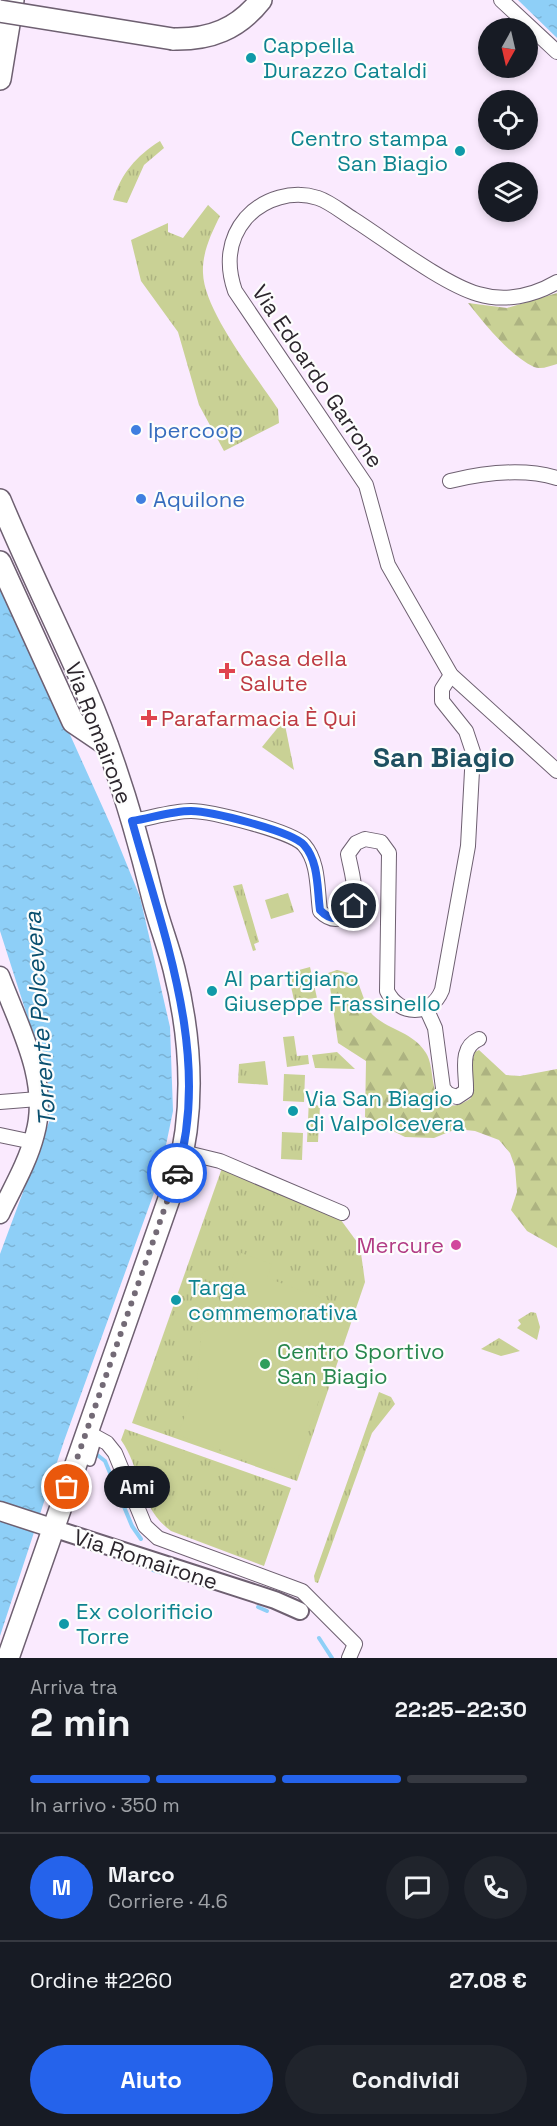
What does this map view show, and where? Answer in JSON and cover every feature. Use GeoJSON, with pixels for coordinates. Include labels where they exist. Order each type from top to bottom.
{"type":"FeatureCollection","features":[{"type":"Feature","properties":{"kind":"main road"},"geometry":{"type":"LineString","coordinates":[[0,79],[13,0]]}},
{"type":"Feature","properties":{"kind":"main road"},"geometry":{"type":"LineString","coordinates":[[0,11],[173,39],[203,38],[220,33],[249,15],[261,0]]}},
{"type":"Feature","properties":{"kind":"main road","name":"Via Romairone"},"geometry":{"type":"LineString","coordinates":[[0,500],[87,693],[107,745],[132,821],[174,969],[190,1063],[189,1110],[183,1152],[92,1435],[44,1525]]}},
{"type":"Feature","properties":{"kind":"main road"},"geometry":{"type":"LineString","coordinates":[[0,562],[73,722],[107,745]]}},
{"type":"Feature","properties":{"kind":"main road"},"geometry":{"type":"LineString","coordinates":[[0,1214],[33,1142],[37,1125],[38,1099],[33,1062],[2,985]]}},
{"type":"Feature","properties":{"kind":"main road"},"geometry":{"type":"LineString","coordinates":[[0,1511],[44,1525],[8,1658]]}},
{"type":"Feature","properties":{"kind":"street"},"geometry":{"type":"LineString","coordinates":[[501,0],[557,52]]}},
{"type":"Feature","properties":{"kind":"street","name":"Via Edoardo Garrone"},"geometry":{"type":"LineString","coordinates":[[451,675],[388,565],[366,485],[235,291],[229,264],[231,246],[240,226],[261,206],[286,196],[309,196],[327,202],[454,284],[479,295],[502,298],[520,297],[557,282]]}},
{"type":"Feature","properties":{"kind":"street"},"geometry":{"type":"LineString","coordinates":[[450,481],[473,475],[539,472],[557,478]]}},
{"type":"Feature","properties":{"kind":"street"},"geometry":{"type":"LineString","coordinates":[[132,821],[192,811],[295,837],[304,845],[314,863],[320,910],[325,916],[336,919],[348,915],[354,906],[348,854],[352,847],[364,839],[381,842],[389,853],[387,991],[391,999],[402,1008],[418,1011],[436,1000],[442,990],[468,846],[473,748],[466,731],[442,701],[442,689],[451,675],[557,771]]}},
{"type":"Feature","properties":{"kind":"street"},"geometry":{"type":"LineString","coordinates":[[426,1008],[435,1028],[443,1088],[448,1094],[457,1097],[466,1091],[465,1058],[469,1045],[479,1039]]}},
{"type":"Feature","properties":{"kind":"street"},"geometry":{"type":"LineString","coordinates":[[0,1102],[38,1099]]}},
{"type":"Feature","properties":{"kind":"street"},"geometry":{"type":"LineString","coordinates":[[0,1135],[33,1142]]}},
{"type":"Feature","properties":{"kind":"street"},"geometry":{"type":"LineString","coordinates":[[183,1152],[220,1161],[342,1213]]}},
{"type":"Feature","properties":{"kind":"street"},"geometry":{"type":"LineString","coordinates":[[90,1461],[92,1435]]}},
{"type":"Feature","properties":{"kind":"street","name":"Via Romairone"},"geometry":{"type":"LineString","coordinates":[[92,1435],[115,1453],[144,1526],[158,1538],[302,1590],[355,1644],[349,1658]]}},
{"type":"Feature","properties":{"kind":"street","name":"Via Romairone"},"geometry":{"type":"LineString","coordinates":[[44,1525],[275,1600],[300,1611]]}},
{"type":"Feature","properties":{"kind":"green space"},"geometry":{"type":"Polygon","coordinates":[[[160,141],[164,148],[144,165],[127,203],[113,200],[130,166],[160,141]]]}},
{"type":"Feature","properties":{"kind":"green space"},"geometry":{"type":"Polygon","coordinates":[[[208,205],[220,216],[210,237],[204,258],[203,273],[206,288],[221,324],[278,409],[279,423],[224,451],[199,405],[178,332],[141,281],[131,240],[168,223],[168,232],[183,238],[208,205]]]}},
{"type":"Feature","properties":{"kind":"green space"},"geometry":{"type":"Polygon","coordinates":[[[557,293],[557,364],[543,368],[534,367],[516,355],[468,303],[507,308],[557,293]]]}},
{"type":"Feature","properties":{"kind":"green space"},"geometry":{"type":"Polygon","coordinates":[[[284,720],[294,770],[262,747],[284,720]]]}},
{"type":"Feature","properties":{"kind":"green space"},"geometry":{"type":"Polygon","coordinates":[[[242,884],[259,942],[254,944],[256,950],[253,951],[233,886],[242,884]]]}},
{"type":"Feature","properties":{"kind":"green space"},"geometry":{"type":"Polygon","coordinates":[[[288,893],[294,912],[271,919],[265,900],[288,893]]]}},
{"type":"Feature","properties":{"kind":"green space"},"geometry":{"type":"Polygon","coordinates":[[[310,967],[317,998],[294,1000],[288,973],[310,967]]]}},
{"type":"Feature","properties":{"kind":"green space"},"geometry":{"type":"Polygon","coordinates":[[[337,970],[353,974],[374,1016],[415,1040],[421,1046],[429,1059],[435,1090],[445,1104],[457,1105],[471,1098],[471,1064],[475,1052],[479,1050],[506,1075],[520,1076],[557,1069],[557,1248],[527,1231],[511,1210],[517,1192],[515,1167],[510,1153],[499,1140],[475,1131],[456,1129],[434,1138],[405,1137],[365,1117],[366,1061],[338,1043],[328,973],[337,970]]]}},
{"type":"Feature","properties":{"kind":"green space"},"geometry":{"type":"Polygon","coordinates":[[[294,1036],[297,1056],[308,1055],[309,1064],[287,1067],[283,1037],[294,1036]]]}},
{"type":"Feature","properties":{"kind":"green space"},"geometry":{"type":"Polygon","coordinates":[[[337,1052],[355,1069],[315,1068],[312,1055],[337,1052]]]}},
{"type":"Feature","properties":{"kind":"green space"},"geometry":{"type":"Polygon","coordinates":[[[265,1061],[268,1085],[238,1083],[239,1064],[265,1061]]]}},
{"type":"Feature","properties":{"kind":"green space"},"geometry":{"type":"Polygon","coordinates":[[[284,1074],[305,1075],[304,1102],[283,1101],[284,1074]]]}},
{"type":"Feature","properties":{"kind":"green space"},"geometry":{"type":"Polygon","coordinates":[[[309,1099],[314,1099],[314,1105],[320,1106],[318,1142],[307,1142],[309,1099]]]}},
{"type":"Feature","properties":{"kind":"green space"},"geometry":{"type":"Polygon","coordinates":[[[282,1132],[303,1133],[302,1160],[281,1159],[282,1132]]]}},
{"type":"Feature","properties":{"kind":"green space"},"geometry":{"type":"Polygon","coordinates":[[[222,1168],[338,1216],[360,1246],[365,1282],[297,1481],[132,1423],[222,1168]]]}},
{"type":"Feature","properties":{"kind":"green space","name":"Centro Sportivo San Biagio"},"geometry":{"type":"Polygon","coordinates":[[[241,1253],[272,1264],[267,1278],[352,1309],[292,1475],[178,1435],[197,1382],[201,1334],[216,1325],[241,1253]]]}},
{"type":"Feature","properties":{"kind":"green space"},"geometry":{"type":"Polygon","coordinates":[[[531,1312],[536,1313],[540,1327],[537,1340],[517,1328],[521,1324],[518,1320],[531,1312]]]}},
{"type":"Feature","properties":{"kind":"green space"},"geometry":{"type":"Polygon","coordinates":[[[499,1338],[520,1351],[501,1356],[481,1349],[499,1338]]]}},
{"type":"Feature","properties":{"kind":"green space"},"geometry":{"type":"Polygon","coordinates":[[[379,1392],[391,1397],[395,1404],[372,1433],[318,1583],[315,1582],[314,1576],[379,1392]]]}},
{"type":"Feature","properties":{"kind":"green space"},"geometry":{"type":"Polygon","coordinates":[[[125,1429],[291,1488],[264,1566],[171,1531],[161,1522],[147,1500],[121,1440],[125,1429]]]}},
{"type":"Feature","properties":{"kind":"water"},"geometry":{"type":"Polygon","coordinates":[[[518,0],[557,0],[557,38],[538,18],[518,0]]]}},
{"type":"Feature","properties":{"kind":"water","name":"Torrente Polcevera"},"geometry":{"type":"Polygon","coordinates":[[[0,579],[112,828],[140,897],[170,1027],[173,1111],[159,1179],[64,1441],[0,1636],[0,1254],[49,1122],[47,1078],[0,931],[0,579]]]}},
{"type":"Feature","properties":{"kind":"waterway"},"geometry":{"type":"LineString","coordinates":[[96,1454],[105,1461],[132,1526],[141,1539]]}},
{"type":"Feature","properties":{"kind":"waterway"},"geometry":{"type":"LineString","coordinates":[[153,1570],[163,1573]]}},
{"type":"Feature","properties":{"kind":"waterway"},"geometry":{"type":"LineString","coordinates":[[258,1607],[267,1611]]}},
{"type":"Feature","properties":{"kind":"waterway"},"geometry":{"type":"LineString","coordinates":[[319,1638],[332,1658]]}},
{"type":"Feature","properties":{"kind":"way so far"},"geometry":{"type":"LineString","coordinates":[[67,1487],[177,1173]]}},
{"type":"Feature","properties":{"kind":"place","name":"Cappella Durazzo Cataldi"},"geometry":{"type":"Point","coordinates":[251,58]}},
{"type":"Feature","properties":{"kind":"place","name":"Centro stampa San Biagio"},"geometry":{"type":"Point","coordinates":[460,151]}},
{"type":"Feature","properties":{"kind":"place","name":"Ipercoop"},"geometry":{"type":"Point","coordinates":[136,430]}},
{"type":"Feature","properties":{"kind":"place","name":"Aquilone"},"geometry":{"type":"Point","coordinates":[141,499]}},
{"type":"Feature","properties":{"kind":"place","name":"Casa della Salute"},"geometry":{"type":"Point","coordinates":[227,671]}},
{"type":"Feature","properties":{"kind":"place","name":"Parafarmacia È Qui"},"geometry":{"type":"Point","coordinates":[149,718]}},
{"type":"Feature","properties":{"kind":"place","name":"Al partigiano Giuseppe Frassinello"},"geometry":{"type":"Point","coordinates":[212,991]}},
{"type":"Feature","properties":{"kind":"place","name":"Via San Biagio di Valpolcevera"},"geometry":{"type":"Point","coordinates":[293,1111]}},
{"type":"Feature","properties":{"kind":"place","name":"Mercure"},"geometry":{"type":"Point","coordinates":[456,1245]}},
{"type":"Feature","properties":{"kind":"place","name":"Targa commemorativa"},"geometry":{"type":"Point","coordinates":[176,1300]}},
{"type":"Feature","properties":{"kind":"place","name":"Centro Sportivo San Biagio"},"geometry":{"type":"Point","coordinates":[265,1364]}},
{"type":"Feature","properties":{"kind":"place","name":"Ami"},"geometry":{"type":"Point","coordinates":[67,1487]}},
{"type":"Feature","properties":{"kind":"place","name":"Ex colorificio Torre"},"geometry":{"type":"Point","coordinates":[64,1624]}},
{"type":"Feature","properties":{"kind":"district","name":"San Biagio"},"geometry":{"type":"Point","coordinates":[444,757]}},
{"type":"Feature","properties":{"kind":"route"},"geometry":{"type":"LineString","coordinates":[[177,1173],[183,1152],[189,1110],[190,1063],[174,969],[132,821],[192,811],[295,837],[304,845],[314,863],[320,910],[325,916],[331,919],[344,918],[354,906]]}}]}
